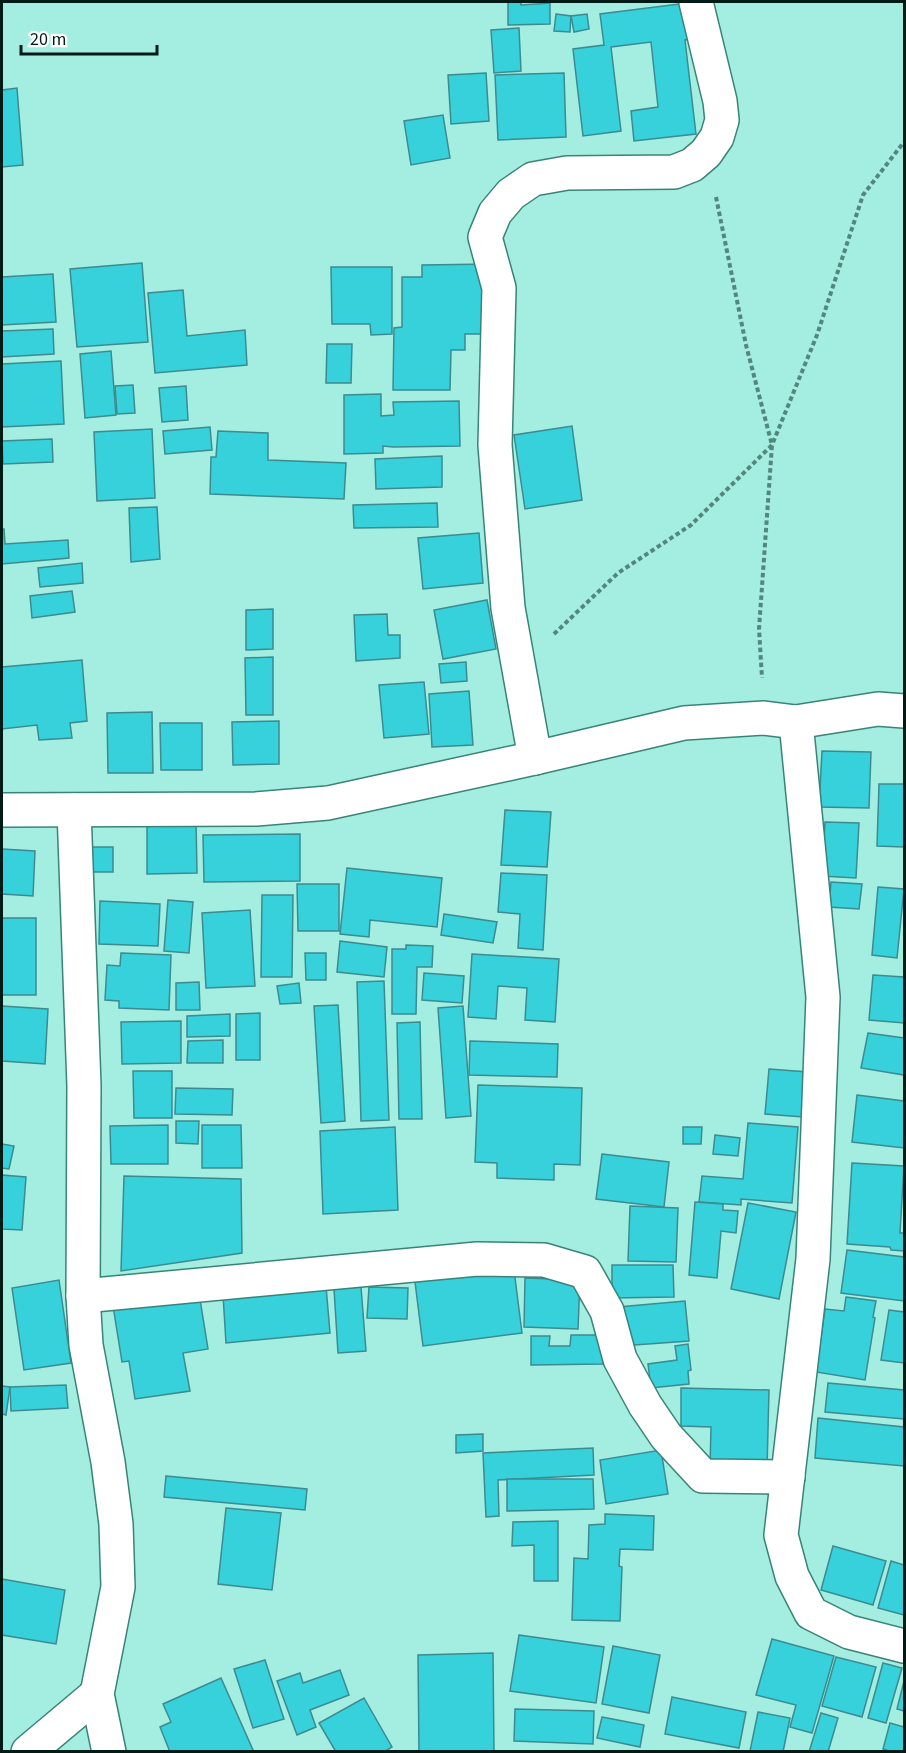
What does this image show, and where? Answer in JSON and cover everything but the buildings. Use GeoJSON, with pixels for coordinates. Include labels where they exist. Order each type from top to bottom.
{"type":"FeatureCollection","features":[{"type":"Feature","properties":{"kind":"street"},"geometry":{"type":"LineString","coordinates":[[535,758],[508,609],[495,445],[499,288],[485,237],[495,213],[512,194],[532,179],[567,173],[674,172],[692,165],[706,153],[717,137],[722,120],[720,101],[696,2]]}},
{"type":"Feature","properties":{"kind":"street"},"geometry":{"type":"LineString","coordinates":[[2,810],[256,809],[328,802],[535,758],[684,723],[764,718],[796,722],[878,709],[904,711]]}},
{"type":"Feature","properties":{"kind":"street"},"geometry":{"type":"LineString","coordinates":[[796,722],[823,997],[813,1259],[781,1535],[792,1576],[811,1613],[849,1632],[904,1646]]}},
{"type":"Feature","properties":{"kind":"street"},"geometry":{"type":"LineString","coordinates":[[74,810],[84,1086],[83,1296],[86,1345],[108,1462],[116,1524],[118,1587],[97,1695],[109,1752]]}},
{"type":"Feature","properties":{"kind":"street"},"geometry":{"type":"LineString","coordinates":[[83,1296],[477,1259],[544,1260],[585,1272],[607,1311],[620,1359],[645,1405],[666,1436],[703,1476],[788,1477]]}},
{"type":"Feature","properties":{"kind":"street"},"geometry":{"type":"LineString","coordinates":[[28,1752],[97,1695]]}},
{"type":"Feature","properties":{"kind":"path"},"geometry":{"type":"LineString","coordinates":[[764,718],[759,629],[772,445],[817,335],[863,195],[904,142]]}},
{"type":"Feature","properties":{"kind":"path"},"geometry":{"type":"LineString","coordinates":[[706,153],[746,345],[772,445]]}},
{"type":"Feature","properties":{"kind":"path"},"geometry":{"type":"LineString","coordinates":[[521,677],[550,638],[618,573],[691,525],[772,445]]}}]}
